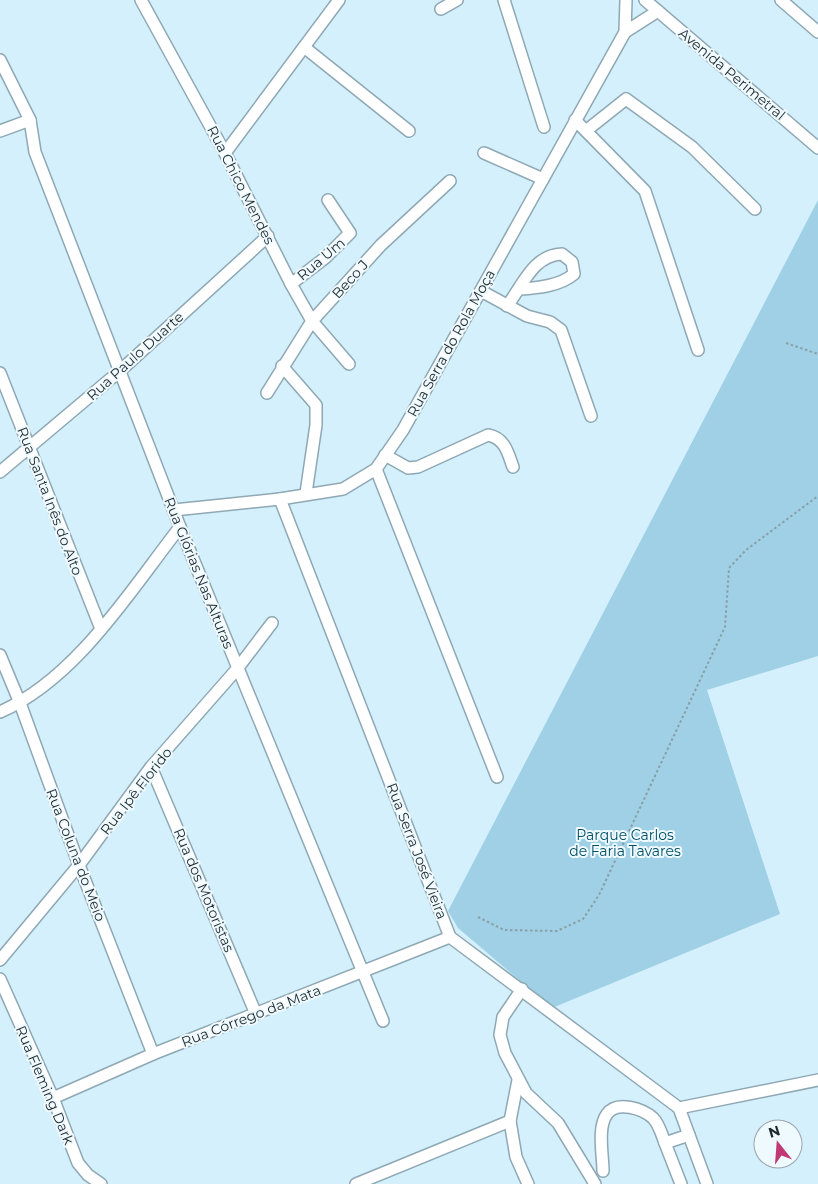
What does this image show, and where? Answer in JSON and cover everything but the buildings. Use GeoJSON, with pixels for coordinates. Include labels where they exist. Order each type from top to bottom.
{"type":"FeatureCollection","features":[{"type":"Feature","properties":{"kind":"street","name":"Rua Chico Mendes"},"geometry":{"type":"LineString","coordinates":[[141,0],[225,153],[291,284],[312,321],[349,364]]}},
{"type":"Feature","properties":{"kind":"street"},"geometry":{"type":"LineString","coordinates":[[225,153],[339,0]]}},
{"type":"Feature","properties":{"kind":"street"},"geometry":{"type":"LineString","coordinates":[[441,9],[457,0]]}},
{"type":"Feature","properties":{"kind":"street"},"geometry":{"type":"LineString","coordinates":[[504,0],[544,127]]}},
{"type":"Feature","properties":{"kind":"street","name":"Rua Serra do Rola Moça"},"geometry":{"type":"LineString","coordinates":[[174,510],[280,499],[343,489],[376,469],[403,430],[625,32],[626,0]]}},
{"type":"Feature","properties":{"kind":"street","name":"Avenida Perimetral"},"geometry":{"type":"LineString","coordinates":[[645,0],[818,148]]}},
{"type":"Feature","properties":{"kind":"street"},"geometry":{"type":"LineString","coordinates":[[781,0],[818,31]]}},
{"type":"Feature","properties":{"kind":"street","name":"Rua Serra do Rola Moça"},"geometry":{"type":"LineString","coordinates":[[625,32],[658,11]]}},
{"type":"Feature","properties":{"kind":"street"},"geometry":{"type":"LineString","coordinates":[[304,47],[409,131]]}},
{"type":"Feature","properties":{"kind":"street","name":"Rua Glórias Nas Alturas"},"geometry":{"type":"LineString","coordinates":[[0,60],[30,120],[35,152],[180,526],[382,1021]]}},
{"type":"Feature","properties":{"kind":"street"},"geometry":{"type":"LineString","coordinates":[[587,130],[626,99],[692,147],[755,209]]}},
{"type":"Feature","properties":{"kind":"street"},"geometry":{"type":"LineString","coordinates":[[0,131],[30,120]]}},
{"type":"Feature","properties":{"kind":"street"},"geometry":{"type":"LineString","coordinates":[[576,120],[644,191],[698,350]]}},
{"type":"Feature","properties":{"kind":"street"},"geometry":{"type":"LineString","coordinates":[[484,153],[543,179]]}},
{"type":"Feature","properties":{"kind":"street","name":"Beco J"},"geometry":{"type":"LineString","coordinates":[[267,393],[282,366],[312,321],[381,244],[450,181]]}},
{"type":"Feature","properties":{"kind":"street","name":"Rua Um"},"geometry":{"type":"LineString","coordinates":[[291,284],[350,234],[328,200]]}},
{"type":"Feature","properties":{"kind":"street","name":"Rua Paulo Duarte"},"geometry":{"type":"LineString","coordinates":[[0,472],[121,370],[268,236]]}},
{"type":"Feature","properties":{"kind":"street"},"geometry":{"type":"LineString","coordinates":[[507,306],[520,289]]}},
{"type":"Feature","properties":{"kind":"street"},"geometry":{"type":"LineString","coordinates":[[481,291],[527,316],[550,322],[561,330],[590,416]]}},
{"type":"Feature","properties":{"kind":"street"},"geometry":{"type":"LineString","coordinates":[[282,366],[316,405],[316,425],[306,494]]}},
{"type":"Feature","properties":{"kind":"street","name":"Rua Santa Inês do Alto"},"geometry":{"type":"LineString","coordinates":[[0,373],[100,629]]}},
{"type":"Feature","properties":{"kind":"street"},"geometry":{"type":"LineString","coordinates":[[386,455],[408,468],[418,468],[488,435],[495,436],[503,443],[513,467]]}},
{"type":"Feature","properties":{"kind":"street"},"geometry":{"type":"LineString","coordinates":[[376,469],[497,777]]}},
{"type":"Feature","properties":{"kind":"street","name":"Rua Serra José Vieira"},"geometry":{"type":"LineString","coordinates":[[280,499],[450,937],[680,1108]]}},
{"type":"Feature","properties":{"kind":"street"},"geometry":{"type":"LineString","coordinates":[[0,712],[20,703],[60,672],[100,629],[180,526]]}},
{"type":"Feature","properties":{"kind":"street","name":"Rua Ipê Florido"},"geometry":{"type":"LineString","coordinates":[[0,960],[80,865],[151,767],[238,669],[272,622]]}},
{"type":"Feature","properties":{"kind":"street","name":"Rua Coluna do Meio"},"geometry":{"type":"LineString","coordinates":[[0,655],[153,1054]]}},
{"type":"Feature","properties":{"kind":"street","name":"Rua dos Motoristas"},"geometry":{"type":"LineString","coordinates":[[151,767],[256,1014]]}},
{"type":"Feature","properties":{"kind":"street","name":"Rua Córrego da Mata"},"geometry":{"type":"LineString","coordinates":[[53,1098],[153,1054],[450,937]]}},
{"type":"Feature","properties":{"kind":"street","name":"Rua Fleming Dark"},"geometry":{"type":"LineString","coordinates":[[0,978],[53,1098],[78,1163],[88,1175],[101,1184]]}},
{"type":"Feature","properties":{"kind":"street"},"geometry":{"type":"LineString","coordinates":[[522,990],[503,1017],[500,1034],[518,1080],[526,1094],[558,1123],[595,1184]]}},
{"type":"Feature","properties":{"kind":"street"},"geometry":{"type":"LineString","coordinates":[[518,1080],[510,1120],[516,1156],[528,1184]]}},
{"type":"Feature","properties":{"kind":"street"},"geometry":{"type":"LineString","coordinates":[[707,1184],[680,1108],[818,1080]]}},
{"type":"Feature","properties":{"kind":"street"},"geometry":{"type":"LineString","coordinates":[[604,1171],[604,1119],[612,1110],[619,1107],[633,1108],[654,1119],[681,1184]]}},
{"type":"Feature","properties":{"kind":"street"},"geometry":{"type":"LineString","coordinates":[[356,1184],[510,1120]]}},
{"type":"Feature","properties":{"kind":"street"},"geometry":{"type":"LineString","coordinates":[[665,1143],[689,1135]]}},
{"type":"Feature","properties":{"kind":"path"},"geometry":{"type":"LineString","coordinates":[[786,343],[818,354]]}},
{"type":"Feature","properties":{"kind":"path"},"geometry":{"type":"LineString","coordinates":[[478,918],[504,930],[557,931],[584,918],[599,895],[724,627],[729,568],[746,550],[818,496]]}},
{"type":"Feature","properties":{"kind":"green space","name":"Parque Carlos de Faria Tavares"},"geometry":{"type":"Polygon","coordinates":[[[818,200],[818,656],[707,690],[780,914],[552,1008],[458,928],[448,911],[818,200]]]}}]}
